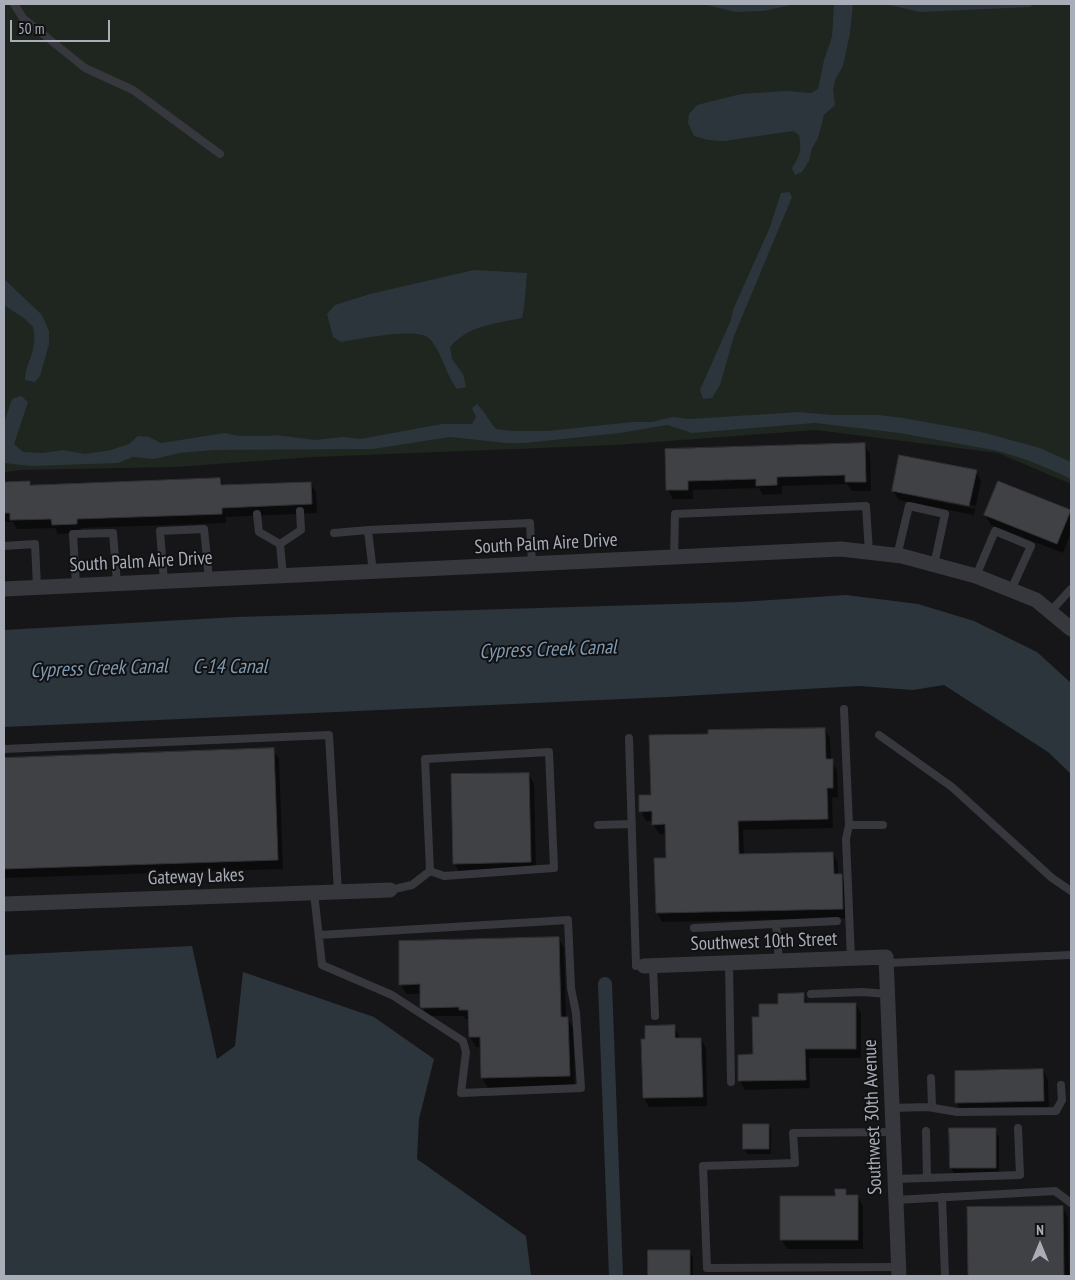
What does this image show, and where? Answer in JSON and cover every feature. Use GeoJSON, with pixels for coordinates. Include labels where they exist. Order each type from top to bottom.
{"type":"FeatureCollection","features":[{"type":"Feature","properties":{"kind":"street","name":"South Palm Aire Drive"},"geometry":{"type":"LineString","coordinates":[[4,589],[841,549],[897,556],[976,576],[1036,600],[1071,629]]}},
{"type":"Feature","properties":{"kind":"street","name":"Gateway Lakes"},"geometry":{"type":"LineString","coordinates":[[4,904],[390,890]]}},
{"type":"Feature","properties":{"kind":"street","name":"Southwest 10th Street"},"geometry":{"type":"LineString","coordinates":[[644,966],[851,958],[886,960]]}},
{"type":"Feature","properties":{"kind":"street","name":"Southwest 30th Avenue"},"geometry":{"type":"LineString","coordinates":[[886,960],[899,1271]]}},
{"type":"Feature","properties":{"kind":"lane"},"geometry":{"type":"LineString","coordinates":[[14,4],[23,18],[85,68],[133,90],[220,154]]}},
{"type":"Feature","properties":{"kind":"lane"},"geometry":{"type":"LineString","coordinates":[[674,558],[675,514],[866,506],[869,552]]}},
{"type":"Feature","properties":{"kind":"lane"},"geometry":{"type":"LineString","coordinates":[[897,556],[909,506],[945,514],[934,565]]}},
{"type":"Feature","properties":{"kind":"lane"},"geometry":{"type":"LineString","coordinates":[[280,544],[301,530],[300,511]]}},
{"type":"Feature","properties":{"kind":"lane"},"geometry":{"type":"LineString","coordinates":[[257,514],[259,532],[280,544]]}},
{"type":"Feature","properties":{"kind":"lane"},"geometry":{"type":"LineString","coordinates":[[334,533],[530,523],[532,564]]}},
{"type":"Feature","properties":{"kind":"lane"},"geometry":{"type":"LineString","coordinates":[[164,581],[160,531],[204,529],[209,579]]}},
{"type":"Feature","properties":{"kind":"lane"},"geometry":{"type":"LineString","coordinates":[[368,530],[373,572]]}},
{"type":"Feature","properties":{"kind":"lane"},"geometry":{"type":"LineString","coordinates":[[976,576],[994,530],[1031,546],[1012,590]]}},
{"type":"Feature","properties":{"kind":"lane"},"geometry":{"type":"LineString","coordinates":[[76,586],[73,534],[113,532],[117,584]]}},
{"type":"Feature","properties":{"kind":"lane"},"geometry":{"type":"LineString","coordinates":[[4,546],[34,544],[37,587]]}},
{"type":"Feature","properties":{"kind":"lane"},"geometry":{"type":"LineString","coordinates":[[280,544],[283,576]]}},
{"type":"Feature","properties":{"kind":"lane"},"geometry":{"type":"LineString","coordinates":[[1050,612],[1071,589]]}},
{"type":"Feature","properties":{"kind":"lane"},"geometry":{"type":"LineString","coordinates":[[844,709],[849,825],[846,839],[851,958]]}},
{"type":"Feature","properties":{"kind":"lane"},"geometry":{"type":"LineString","coordinates":[[4,749],[329,735],[338,892]]}},
{"type":"Feature","properties":{"kind":"lane"},"geometry":{"type":"LineString","coordinates":[[879,735],[952,787],[1052,878],[1071,891]]}},
{"type":"Feature","properties":{"kind":"lane"},"geometry":{"type":"LineString","coordinates":[[629,738],[632,824],[644,966],[655,1016]]}},
{"type":"Feature","properties":{"kind":"lane"},"geometry":{"type":"LineString","coordinates":[[549,752],[554,868],[444,876],[430,871],[425,759],[549,752]]}},
{"type":"Feature","properties":{"kind":"lane"},"geometry":{"type":"LineString","coordinates":[[598,825],[632,824]]}},
{"type":"Feature","properties":{"kind":"lane"},"geometry":{"type":"LineString","coordinates":[[849,825],[883,825]]}},
{"type":"Feature","properties":{"kind":"lane"},"geometry":{"type":"LineString","coordinates":[[390,890],[412,885],[430,871]]}},
{"type":"Feature","properties":{"kind":"lane"},"geometry":{"type":"LineString","coordinates":[[314,893],[318,935],[322,965],[392,995],[463,1041],[466,1052],[461,1092],[582,1088],[576,1013],[571,988],[568,920],[318,935]]}},
{"type":"Feature","properties":{"kind":"lane"},"geometry":{"type":"LineString","coordinates":[[694,928],[838,921]]}},
{"type":"Feature","properties":{"kind":"lane"},"geometry":{"type":"LineString","coordinates":[[776,924],[778,962]]}},
{"type":"Feature","properties":{"kind":"lane"},"geometry":{"type":"LineString","coordinates":[[886,960],[1071,954]]}},
{"type":"Feature","properties":{"kind":"lane"},"geometry":{"type":"LineString","coordinates":[[729,964],[731,1082]]}},
{"type":"Feature","properties":{"kind":"lane"},"geometry":{"type":"LineString","coordinates":[[811,994],[862,992],[888,994]]}},
{"type":"Feature","properties":{"kind":"lane"},"geometry":{"type":"LineString","coordinates":[[931,1078],[932,1107]]}},
{"type":"Feature","properties":{"kind":"lane"},"geometry":{"type":"LineString","coordinates":[[892,1108],[932,1107],[957,1112],[1056,1111],[1062,1100],[1062,1085]]}},
{"type":"Feature","properties":{"kind":"lane"},"geometry":{"type":"LineString","coordinates":[[895,1178],[1020,1174],[1018,1128]]}},
{"type":"Feature","properties":{"kind":"lane"},"geometry":{"type":"LineString","coordinates":[[926,1131],[927,1177]]}},
{"type":"Feature","properties":{"kind":"lane"},"geometry":{"type":"LineString","coordinates":[[893,1132],[793,1133],[795,1163],[703,1166],[707,1268],[899,1271]]}},
{"type":"Feature","properties":{"kind":"lane"},"geometry":{"type":"LineString","coordinates":[[896,1200],[1055,1191],[1071,1203]]}},
{"type":"Feature","properties":{"kind":"lane"},"geometry":{"type":"LineString","coordinates":[[942,1197],[945,1276]]}},
{"type":"Feature","properties":{"kind":"shaded area"},"geometry":{"type":"Polygon","coordinates":[[[4,4],[1071,4],[1071,484],[998,453],[816,430],[616,445],[314,457],[175,467],[4,472],[4,4]]]}},
{"type":"Feature","properties":{"kind":"water"},"geometry":{"type":"Polygon","coordinates":[[[703,4],[795,4],[764,11],[736,12],[703,4]]]}},
{"type":"Feature","properties":{"kind":"water"},"geometry":{"type":"Polygon","coordinates":[[[834,4],[853,4],[850,33],[843,66],[835,80],[833,90],[835,105],[824,115],[818,138],[812,148],[809,161],[802,172],[795,175],[792,168],[799,156],[800,148],[799,135],[793,131],[724,141],[708,140],[694,136],[688,123],[689,114],[697,105],[741,94],[786,91],[811,93],[818,89],[824,60],[832,37],[834,4]]]}},
{"type":"Feature","properties":{"kind":"water"},"geometry":{"type":"Polygon","coordinates":[[[885,4],[1033,4],[1030,7],[920,12],[885,4]]]}},
{"type":"Feature","properties":{"kind":"water"},"geometry":{"type":"Polygon","coordinates":[[[789,192],[792,197],[734,336],[720,385],[712,398],[703,399],[700,390],[770,227],[781,193],[789,192]]]}},
{"type":"Feature","properties":{"kind":"water"},"geometry":{"type":"Polygon","coordinates":[[[474,270],[527,273],[522,318],[483,326],[465,334],[450,347],[452,359],[463,374],[466,387],[457,389],[433,343],[429,338],[422,335],[387,335],[341,342],[333,337],[327,314],[335,305],[370,294],[474,270]]]}},
{"type":"Feature","properties":{"kind":"water"},"geometry":{"type":"Polygon","coordinates":[[[4,279],[42,315],[49,331],[49,344],[40,376],[35,382],[25,380],[33,348],[33,327],[25,319],[4,305],[4,279]]]}},
{"type":"Feature","properties":{"kind":"water"},"geometry":{"type":"Polygon","coordinates":[[[21,396],[28,402],[14,444],[23,452],[43,453],[63,450],[85,454],[111,450],[129,444],[138,436],[149,437],[161,443],[225,433],[239,436],[275,435],[315,440],[343,437],[360,439],[442,424],[472,424],[476,417],[472,408],[477,404],[496,429],[512,431],[548,431],[632,422],[652,422],[672,417],[689,419],[799,412],[832,415],[879,415],[981,432],[1040,448],[1071,462],[1071,479],[1033,462],[993,450],[900,433],[815,423],[692,433],[667,425],[620,433],[525,443],[506,443],[450,437],[373,449],[214,450],[180,453],[154,459],[133,457],[118,463],[32,466],[4,463],[4,423],[12,399],[21,396]]]}},
{"type":"Feature","properties":{"kind":"water","name":"C-14 Canal"},"geometry":{"type":"Polygon","coordinates":[[[846,595],[918,604],[974,621],[1037,652],[1071,683],[1071,774],[1048,752],[944,685],[913,690],[859,686],[667,697],[4,727],[4,630],[237,617],[741,602],[846,595]]]}},
{"type":"Feature","properties":{"kind":"water"},"geometry":{"type":"Polygon","coordinates":[[[192,946],[217,1059],[235,1046],[243,972],[374,1017],[434,1059],[419,1119],[417,1159],[526,1236],[531,1276],[4,1276],[4,955],[192,946]]]}},
{"type":"Feature","properties":{"kind":"building"},"geometry":{"type":"Polygon","coordinates":[[[865,443],[866,482],[845,482],[845,475],[777,477],[777,485],[756,486],[756,479],[688,481],[688,490],[666,490],[665,449],[865,443]]]}},
{"type":"Feature","properties":{"kind":"building"},"geometry":{"type":"Polygon","coordinates":[[[899,455],[977,470],[969,506],[892,491],[899,455]]]}},
{"type":"Feature","properties":{"kind":"building"},"geometry":{"type":"Polygon","coordinates":[[[220,478],[221,485],[311,482],[312,504],[222,508],[222,514],[77,519],[77,524],[52,525],[51,519],[10,520],[10,513],[4,513],[4,482],[30,481],[30,485],[220,478]]]}},
{"type":"Feature","properties":{"kind":"building"},"geometry":{"type":"Polygon","coordinates":[[[998,481],[1071,510],[1057,544],[984,515],[998,481]]]}},
{"type":"Feature","properties":{"kind":"building"},"geometry":{"type":"Polygon","coordinates":[[[825,728],[826,759],[833,759],[833,788],[827,788],[828,819],[738,821],[739,854],[833,852],[834,874],[842,874],[843,909],[656,913],[654,858],[666,858],[665,824],[652,825],[652,811],[639,812],[639,795],[651,795],[649,735],[708,734],[708,730],[825,728]]]}},
{"type":"Feature","properties":{"kind":"building"},"geometry":{"type":"Polygon","coordinates":[[[274,748],[278,860],[4,869],[4,758],[274,748]]]}},
{"type":"Feature","properties":{"kind":"building"},"geometry":{"type":"Polygon","coordinates":[[[529,773],[531,862],[453,864],[451,774],[529,773]]]}},
{"type":"Feature","properties":{"kind":"building"},"geometry":{"type":"Polygon","coordinates":[[[559,937],[561,1017],[568,1017],[570,1076],[481,1078],[480,1037],[469,1037],[468,1010],[459,1010],[459,1007],[422,1008],[420,1007],[420,984],[399,985],[399,941],[559,937]]]}},
{"type":"Feature","properties":{"kind":"building"},"geometry":{"type":"Polygon","coordinates":[[[804,993],[804,1003],[856,1003],[856,1049],[805,1049],[806,1080],[738,1081],[738,1055],[753,1054],[752,1017],[759,1017],[759,1004],[778,1004],[778,994],[804,993]]]}},
{"type":"Feature","properties":{"kind":"building"},"geometry":{"type":"Polygon","coordinates":[[[675,1025],[675,1038],[701,1038],[703,1097],[643,1098],[641,1039],[645,1039],[645,1026],[675,1025]]]}},
{"type":"Feature","properties":{"kind":"building"},"geometry":{"type":"Polygon","coordinates":[[[1043,1069],[1044,1101],[955,1103],[955,1071],[1043,1069]]]}},
{"type":"Feature","properties":{"kind":"building"},"geometry":{"type":"Polygon","coordinates":[[[743,1124],[769,1124],[769,1149],[743,1149],[743,1124]]]}},
{"type":"Feature","properties":{"kind":"building"},"geometry":{"type":"Polygon","coordinates":[[[949,1128],[996,1128],[996,1168],[950,1168],[949,1128]]]}},
{"type":"Feature","properties":{"kind":"building"},"geometry":{"type":"Polygon","coordinates":[[[835,1189],[846,1189],[846,1195],[858,1195],[858,1240],[780,1240],[780,1196],[835,1196],[835,1189]]]}},
{"type":"Feature","properties":{"kind":"building"},"geometry":{"type":"Polygon","coordinates":[[[1063,1206],[1064,1276],[968,1276],[967,1207],[1063,1206]]]}},
{"type":"Feature","properties":{"kind":"building"},"geometry":{"type":"Polygon","coordinates":[[[648,1250],[690,1250],[690,1276],[648,1276],[648,1250]]]}},
{"type":"Feature","properties":{"kind":"waterway"},"geometry":{"type":"LineString","coordinates":[[605,984],[616,1276]]}},
{"type":"Feature","properties":{"kind":"water label","name":"Cypress Creek Canal"},"geometry":{"type":"Point","coordinates":[548,650]}},
{"type":"Feature","properties":{"kind":"water label","name":"Cypress Creek Canal"},"geometry":{"type":"Point","coordinates":[99,669]}}]}
